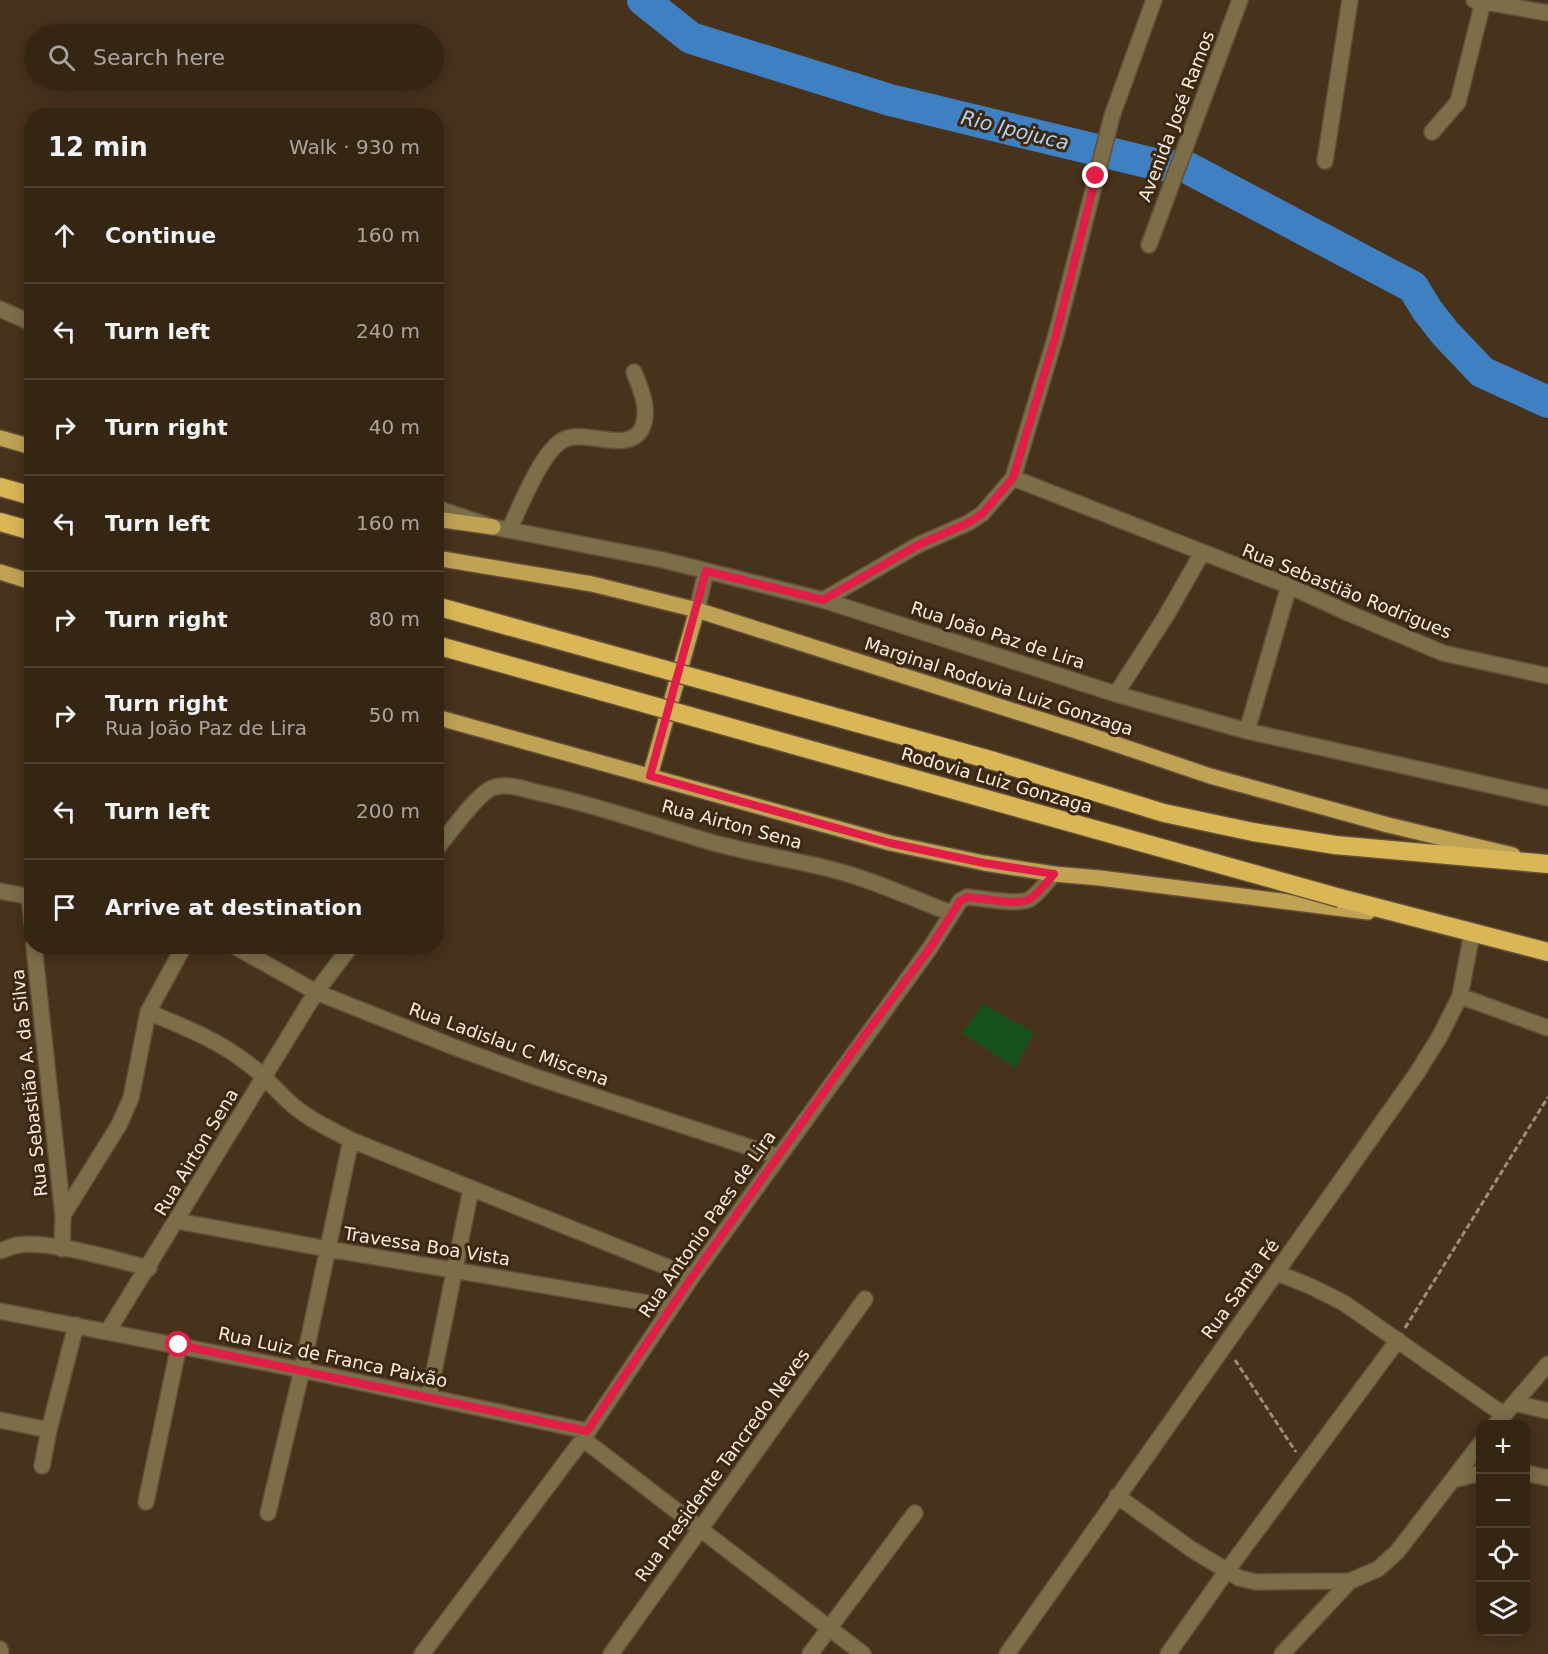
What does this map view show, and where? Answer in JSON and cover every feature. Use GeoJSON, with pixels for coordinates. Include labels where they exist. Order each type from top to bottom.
{"type":"FeatureCollection","features":[{"type":"Feature","properties":{"kind":"highway"},"geometry":{"type":"LineString","coordinates":[[0,487],[24,494]]}},
{"type":"Feature","properties":{"kind":"highway"},"geometry":{"type":"LineString","coordinates":[[0,522],[24,529]]}},
{"type":"Feature","properties":{"kind":"highway","name":"Rodovia Luiz Gonzaga"},"geometry":{"type":"LineString","coordinates":[[444,608],[994,760],[1164,813],[1253,832],[1335,845],[1548,864]]}},
{"type":"Feature","properties":{"kind":"highway","name":"Rodovia Luiz Gonzaga"},"geometry":{"type":"LineString","coordinates":[[444,647],[1407,917],[1548,952]]}},
{"type":"Feature","properties":{"kind":"main road"},"geometry":{"type":"LineString","coordinates":[[0,438],[24,445]]}},
{"type":"Feature","properties":{"kind":"main road"},"geometry":{"type":"LineString","coordinates":[[444,520],[493,527]]}},
{"type":"Feature","properties":{"kind":"main road","name":"Marginal Rodovia Luiz Gonzaga"},"geometry":{"type":"LineString","coordinates":[[444,559],[592,584],[697,610],[1210,776],[1388,825],[1548,864]]}},
{"type":"Feature","properties":{"kind":"main road"},"geometry":{"type":"LineString","coordinates":[[0,572],[24,580]]}},
{"type":"Feature","properties":{"kind":"main road"},"geometry":{"type":"LineString","coordinates":[[650,776],[697,610]]}},
{"type":"Feature","properties":{"kind":"main road"},"geometry":{"type":"LineString","coordinates":[[444,719],[890,843],[984,863],[1054,874],[1407,917]]}},
{"type":"Feature","properties":{"kind":"street"},"geometry":{"type":"LineString","coordinates":[[823,600],[918,545],[968,523],[982,514],[1013,478],[1056,335],[1112,116],[1154,0]]}},
{"type":"Feature","properties":{"kind":"street","name":"Avenida José Ramos"},"geometry":{"type":"LineString","coordinates":[[1149,245],[1240,0]]}},
{"type":"Feature","properties":{"kind":"street"},"geometry":{"type":"LineString","coordinates":[[1325,161],[1350,0]]}},
{"type":"Feature","properties":{"kind":"street"},"geometry":{"type":"LineString","coordinates":[[1432,132],[1458,102],[1478,1],[1547,9]]}},
{"type":"Feature","properties":{"kind":"street"},"geometry":{"type":"LineString","coordinates":[[0,309],[24,319]]}},
{"type":"Feature","properties":{"kind":"street"},"geometry":{"type":"LineString","coordinates":[[509,530],[543,461],[554,445],[564,438],[574,436],[621,441],[630,439],[639,433],[644,424],[645,411],[642,392],[634,372]]}},
{"type":"Feature","properties":{"kind":"street","name":"Rua Sebastião Rodrigues"},"geometry":{"type":"LineString","coordinates":[[1013,478],[1289,586],[1443,653],[1548,676]]}},
{"type":"Feature","properties":{"kind":"street","name":"Rua João Paz de Lira"},"geometry":{"type":"LineString","coordinates":[[444,511],[493,527],[607,548],[823,600],[1116,694],[1247,731],[1548,798]]}},
{"type":"Feature","properties":{"kind":"street"},"geometry":{"type":"LineString","coordinates":[[1116,694],[1166,616],[1202,553]]}},
{"type":"Feature","properties":{"kind":"street"},"geometry":{"type":"LineString","coordinates":[[697,610],[706,571]]}},
{"type":"Feature","properties":{"kind":"street"},"geometry":{"type":"LineString","coordinates":[[1247,731],[1289,586]]}},
{"type":"Feature","properties":{"kind":"street","name":"Rua Airton Sena"},"geometry":{"type":"LineString","coordinates":[[444,839],[481,795],[491,788],[499,786],[521,788],[583,802],[707,841],[824,867],[951,914]]}},
{"type":"Feature","properties":{"kind":"street","name":"Rua Antonio Paes de Lira"},"geometry":{"type":"LineString","coordinates":[[422,1654],[585,1435],[692,1277],[856,1047],[930,948],[960,901],[967,897],[1027,901],[1036,895],[1054,874]]}},
{"type":"Feature","properties":{"kind":"street"},"geometry":{"type":"LineString","coordinates":[[0,891],[24,896]]}},
{"type":"Feature","properties":{"kind":"street","name":"Rua Santa Fé"},"geometry":{"type":"LineString","coordinates":[[1007,1654],[1417,1072],[1440,1036],[1460,996],[1472,933]]}},
{"type":"Feature","properties":{"kind":"street","name":"Rua Sebastião A. da Silva"},"geometry":{"type":"LineString","coordinates":[[35,954],[63,1215],[62,1249]]}},
{"type":"Feature","properties":{"kind":"street"},"geometry":{"type":"LineString","coordinates":[[63,1215],[118,1125],[130,1098],[148,1012],[180,954]]}},
{"type":"Feature","properties":{"kind":"street","name":"Rua Ladislau C Miscena"},"geometry":{"type":"LineString","coordinates":[[248,954],[316,992],[454,1047],[536,1077],[779,1157]]}},
{"type":"Feature","properties":{"kind":"street","name":"Rua Airton Sena"},"geometry":{"type":"LineString","coordinates":[[108,1331],[149,1268],[316,992],[345,954]]}},
{"type":"Feature","properties":{"kind":"street"},"geometry":{"type":"LineString","coordinates":[[1460,996],[1548,1028]]}},
{"type":"Feature","properties":{"kind":"street"},"geometry":{"type":"LineString","coordinates":[[148,1012],[190,1029],[246,1061],[289,1102],[313,1119],[351,1140],[692,1277]]}},
{"type":"Feature","properties":{"kind":"street"},"geometry":{"type":"LineString","coordinates":[[268,1513],[302,1370],[351,1140]]}},
{"type":"Feature","properties":{"kind":"street"},"geometry":{"type":"LineString","coordinates":[[429,1396],[471,1189]]}},
{"type":"Feature","properties":{"kind":"street","name":"Travessa Boa Vista"},"geometry":{"type":"LineString","coordinates":[[177,1221],[672,1307]]}},
{"type":"Feature","properties":{"kind":"street"},"geometry":{"type":"LineString","coordinates":[[0,1251],[16,1245],[30,1244],[149,1268]]}},
{"type":"Feature","properties":{"kind":"street"},"geometry":{"type":"LineString","coordinates":[[1277,1273],[1344,1303],[1505,1414],[1548,1411]]}},
{"type":"Feature","properties":{"kind":"street","name":"Rua Presidente Tancredo Neves"},"geometry":{"type":"LineString","coordinates":[[611,1654],[699,1528],[866,1299]]}},
{"type":"Feature","properties":{"kind":"street","name":"Rua Luiz de Franca Paixão"},"geometry":{"type":"LineString","coordinates":[[0,1311],[429,1396],[585,1435],[699,1528],[863,1654]]}},
{"type":"Feature","properties":{"kind":"street"},"geometry":{"type":"LineString","coordinates":[[42,1466],[76,1325]]}},
{"type":"Feature","properties":{"kind":"street"},"geometry":{"type":"LineString","coordinates":[[1168,1654],[1398,1340]]}},
{"type":"Feature","properties":{"kind":"street"},"geometry":{"type":"LineString","coordinates":[[146,1502],[179,1345]]}},
{"type":"Feature","properties":{"kind":"street"},"geometry":{"type":"LineString","coordinates":[[1505,1414],[1548,1364]]}},
{"type":"Feature","properties":{"kind":"street"},"geometry":{"type":"LineString","coordinates":[[0,1420],[49,1430]]}},
{"type":"Feature","properties":{"kind":"street"},"geometry":{"type":"LineString","coordinates":[[1117,1496],[1191,1549],[1239,1578],[1256,1582],[1350,1581],[1378,1569],[1397,1552],[1476,1449]]}},
{"type":"Feature","properties":{"kind":"street"},"geometry":{"type":"LineString","coordinates":[[1453,1480],[1476,1474]]}},
{"type":"Feature","properties":{"kind":"street"},"geometry":{"type":"LineString","coordinates":[[1530,1474],[1548,1478]]}},
{"type":"Feature","properties":{"kind":"street"},"geometry":{"type":"LineString","coordinates":[[810,1654],[915,1513]]}},
{"type":"Feature","properties":{"kind":"street"},"geometry":{"type":"LineString","coordinates":[[1282,1654],[1350,1581]]}},
{"type":"Feature","properties":{"kind":"street"},"geometry":{"type":"LineString","coordinates":[[0,1649],[1,1654]]}},
{"type":"Feature","properties":{"kind":"path"},"geometry":{"type":"LineString","coordinates":[[1398,1340],[1548,1097]]}},
{"type":"Feature","properties":{"kind":"path"},"geometry":{"type":"LineString","coordinates":[[1226,1342],[1238,1367],[1305,1465]]}},
{"type":"Feature","properties":{"kind":"green space"},"geometry":{"type":"Polygon","coordinates":[[[983,1004],[1034,1033],[1015,1068],[962,1033],[983,1004]]]}},
{"type":"Feature","properties":{"kind":"waterway","name":"Rio Ipojuca"},"geometry":{"type":"LineString","coordinates":[[643,0],[691,38],[890,100],[1159,165],[1186,167],[1413,287],[1445,333],[1482,372],[1548,402]]}},
{"type":"Feature","properties":{"kind":"route"},"geometry":{"type":"LineString","coordinates":[[179,1345],[587,1431],[692,1277],[856,1047],[930,948],[960,901],[967,897],[1027,901],[1036,895],[1054,874],[984,863],[890,843],[650,776],[706,571],[823,600],[918,545],[968,523],[982,514],[1013,478],[1056,335],[1096,176]]}}]}
